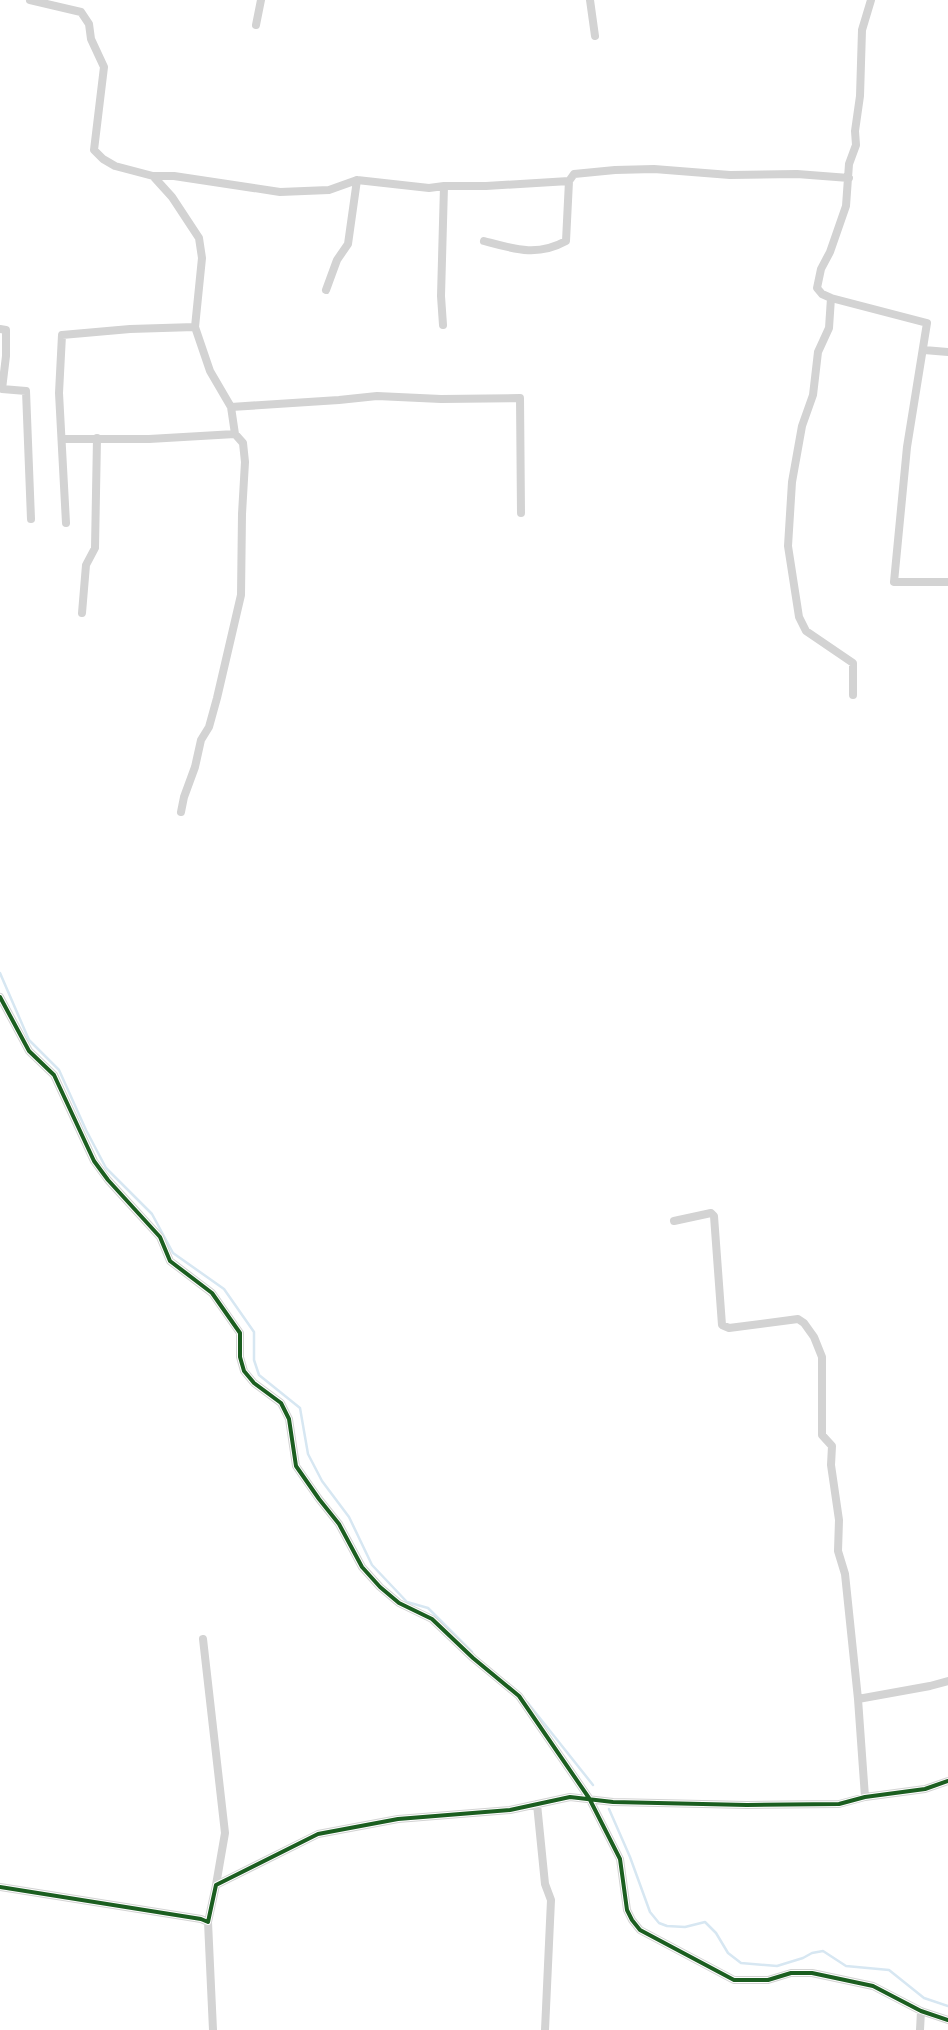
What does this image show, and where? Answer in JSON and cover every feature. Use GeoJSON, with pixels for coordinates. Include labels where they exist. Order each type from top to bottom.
{"type":"FeatureCollection","features":[{"type":"Feature","properties":{"kind":"street"},"geometry":{"type":"LineString","coordinates":[[30,0],[81,12],[89,24],[91,39],[104,67],[94,150],[103,159],[115,166],[153,176],[174,176],[280,192],[329,190],[357,180],[429,188],[444,186],[486,186],[569,181]]}},
{"type":"Feature","properties":{"kind":"street"},"geometry":{"type":"LineString","coordinates":[[256,25],[261,0]]}},
{"type":"Feature","properties":{"kind":"street"},"geometry":{"type":"LineString","coordinates":[[590,0],[595,36]]}},
{"type":"Feature","properties":{"kind":"street"},"geometry":{"type":"LineString","coordinates":[[871,0],[862,30],[860,96],[855,131],[856,145],[849,164],[846,206],[840,225],[821,269],[817,288],[822,294],[831,298],[927,323],[924,350],[907,447],[894,582],[948,582]]}},
{"type":"Feature","properties":{"kind":"street"},"geometry":{"type":"LineString","coordinates":[[484,241],[520,251],[556,247],[566,241],[569,181],[574,174],[615,170],[654,169],[730,175],[797,174],[849,178]]}},
{"type":"Feature","properties":{"kind":"street"},"geometry":{"type":"LineString","coordinates":[[153,176],[172,197],[199,238],[202,258],[195,327],[210,371],[231,407],[235,434],[243,443],[245,462],[242,514],[241,595],[209,727],[202,740],[196,766],[184,797],[181,812]]}},
{"type":"Feature","properties":{"kind":"street"},"geometry":{"type":"LineString","coordinates":[[326,290],[337,260],[348,244],[357,180]]}},
{"type":"Feature","properties":{"kind":"street"},"geometry":{"type":"LineString","coordinates":[[442,325],[441,296],[444,186]]}},
{"type":"Feature","properties":{"kind":"street"},"geometry":{"type":"LineString","coordinates":[[831,298],[829,328],[818,352],[813,395],[802,426],[792,482],[788,546],[799,617],[806,631],[853,663],[853,696]]}},
{"type":"Feature","properties":{"kind":"street"},"geometry":{"type":"LineString","coordinates":[[66,523],[59,393],[62,335],[130,329],[195,327]]}},
{"type":"Feature","properties":{"kind":"street"},"geometry":{"type":"LineString","coordinates":[[0,329],[6,330],[6,356],[2,390],[26,391],[31,519]]}},
{"type":"Feature","properties":{"kind":"street"},"geometry":{"type":"LineString","coordinates":[[924,350],[948,352]]}},
{"type":"Feature","properties":{"kind":"street"},"geometry":{"type":"LineString","coordinates":[[231,407],[377,396],[441,399],[520,398],[521,513]]}},
{"type":"Feature","properties":{"kind":"street"},"geometry":{"type":"LineString","coordinates":[[62,439],[149,439],[235,434]]}},
{"type":"Feature","properties":{"kind":"street"},"geometry":{"type":"LineString","coordinates":[[82,613],[86,565],[94,548],[96,522],[97,438]]}},
{"type":"Feature","properties":{"kind":"street"},"geometry":{"type":"LineString","coordinates":[[0,997],[29,1051],[54,1075],[94,1160],[108,1180],[160,1237],[170,1260],[212,1293],[240,1333],[240,1357],[244,1371],[254,1383],[281,1403],[289,1420],[296,1466],[339,1524],[362,1566],[380,1587],[398,1603],[432,1619],[473,1658],[519,1696],[589,1798],[620,1859],[627,1910],[632,1920],[640,1930],[734,1980],[768,1980],[791,1973],[812,1973],[873,1986],[921,2011],[948,2020]]}},
{"type":"Feature","properties":{"kind":"street"},"geometry":{"type":"LineString","coordinates":[[674,1221],[712,1213],[714,1216],[722,1326],[725,1328],[798,1319],[804,1323],[814,1337],[822,1357],[822,1435],[832,1446],[831,1465],[839,1520],[838,1551],[845,1574],[858,1699],[865,1797]]}},
{"type":"Feature","properties":{"kind":"street"},"geometry":{"type":"LineString","coordinates":[[204,1638],[224,1833],[208,1922],[213,2030]]}},
{"type":"Feature","properties":{"kind":"street"},"geometry":{"type":"LineString","coordinates":[[858,1699],[930,1686],[948,1681]]}},
{"type":"Feature","properties":{"kind":"street"},"geometry":{"type":"LineString","coordinates":[[216,1884],[318,1834],[398,1819],[510,1810],[570,1797],[589,1798],[613,1802],[747,1805],[839,1804],[865,1797],[925,1790],[948,1781]]}},
{"type":"Feature","properties":{"kind":"street"},"geometry":{"type":"LineString","coordinates":[[537,1804],[545,1884],[551,1900],[545,2030]]}},
{"type":"Feature","properties":{"kind":"street"},"geometry":{"type":"LineString","coordinates":[[0,1886],[139,1908],[201,1919],[208,1922]]}},
{"type":"Feature","properties":{"kind":"street"},"geometry":{"type":"LineString","coordinates":[[920,2030],[921,2011]]}},
{"type":"Feature","properties":{"kind":"waterway"},"geometry":{"type":"LineString","coordinates":[[0,973],[29,1040],[59,1070],[86,1130],[106,1168],[152,1214],[173,1253],[224,1289],[254,1332],[254,1360],[259,1375],[300,1408],[308,1454],[322,1481],[349,1517],[372,1565],[407,1602],[428,1608],[472,1652]]}},
{"type":"Feature","properties":{"kind":"waterway"},"geometry":{"type":"LineString","coordinates":[[527,1702],[593,1785]]}},
{"type":"Feature","properties":{"kind":"waterway"},"geometry":{"type":"LineString","coordinates":[[609,1809],[630,1857],[650,1912],[659,1923],[667,1926],[685,1927],[705,1922],[716,1933],[728,1953],[741,1963],[777,1966],[803,1958],[812,1953],[823,1951],[846,1966],[889,1970],[924,1998],[948,2006]]}},
{"type":"Feature","properties":{"kind":"cycle path"},"geometry":{"type":"LineString","coordinates":[[0,997],[29,1051],[54,1075],[94,1161],[108,1180],[160,1237],[170,1261],[212,1293],[240,1333],[240,1357],[244,1371],[254,1383],[281,1403],[289,1419],[296,1466],[339,1524],[362,1567],[380,1587],[399,1603],[432,1619],[473,1658],[519,1696],[589,1798],[620,1859],[627,1910],[632,1920],[640,1930],[734,1980],[768,1980],[791,1973],[812,1973],[873,1986],[921,2011],[948,2020]]}},
{"type":"Feature","properties":{"kind":"cycle path"},"geometry":{"type":"LineString","coordinates":[[0,1887],[201,1919],[208,1922],[216,1885],[318,1834],[398,1819],[510,1810],[570,1797],[613,1802],[747,1805],[839,1804],[865,1797],[925,1789],[948,1781]]}}]}
